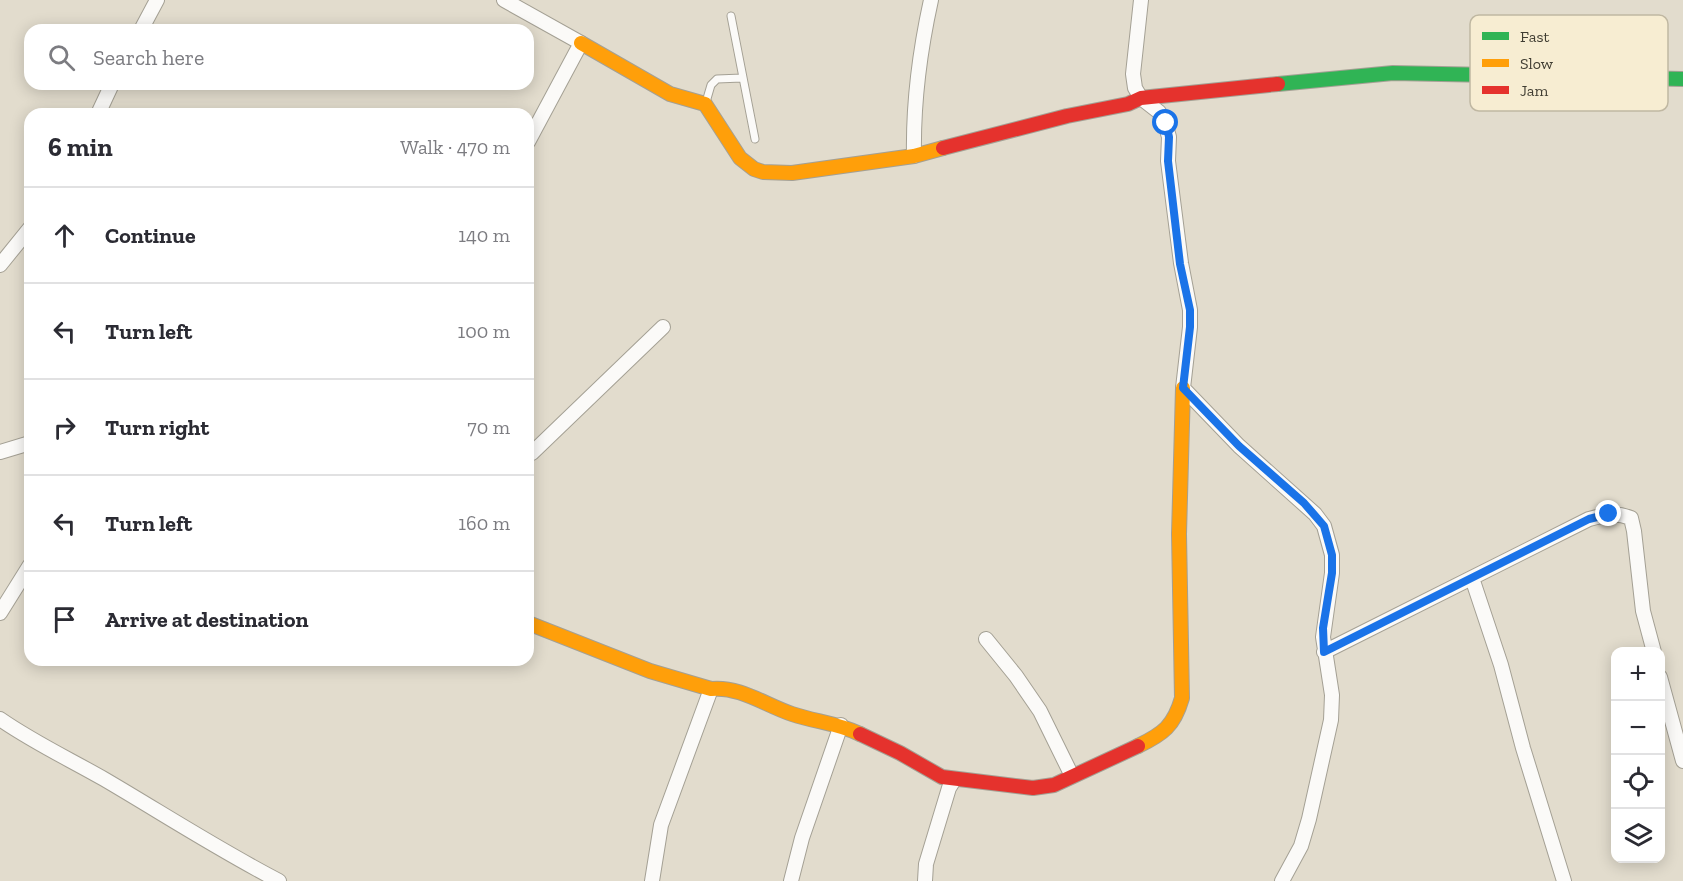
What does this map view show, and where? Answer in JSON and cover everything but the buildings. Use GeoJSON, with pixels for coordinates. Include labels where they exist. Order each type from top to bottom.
{"type":"FeatureCollection","features":[{"type":"Feature","properties":{"kind":"street"},"geometry":{"type":"LineString","coordinates":[[144,24],[157,0]]}},
{"type":"Feature","properties":{"kind":"street"},"geometry":{"type":"LineString","coordinates":[[504,0],[670,94],[702,103],[741,159],[750,168],[760,172],[792,173],[914,156],[1066,116],[1128,104],[1141,98],[1393,73],[1470,75]]}},
{"type":"Feature","properties":{"kind":"street"},"geometry":{"type":"LineString","coordinates":[[914,156],[916,108],[925,29],[932,0]]}},
{"type":"Feature","properties":{"kind":"street"},"geometry":{"type":"LineString","coordinates":[[534,625],[650,671],[711,689],[720,688],[739,692],[792,714],[841,725],[900,753],[942,777],[954,780],[1034,788],[1054,785],[1158,736],[1177,717],[1182,698],[1179,534],[1183,388],[1190,310],[1180,264],[1166,123],[1160,112],[1141,98],[1135,88],[1133,74],[1141,0]]}},
{"type":"Feature","properties":{"kind":"street"},"geometry":{"type":"LineString","coordinates":[[534,130],[581,43]]}},
{"type":"Feature","properties":{"kind":"street"},"geometry":{"type":"LineString","coordinates":[[1668,79],[1683,79]]}},
{"type":"Feature","properties":{"kind":"street"},"geometry":{"type":"LineString","coordinates":[[101,108],[109,90]]}},
{"type":"Feature","properties":{"kind":"street"},"geometry":{"type":"LineString","coordinates":[[0,265],[24,235]]}},
{"type":"Feature","properties":{"kind":"street"},"geometry":{"type":"LineString","coordinates":[[534,451],[663,327]]}},
{"type":"Feature","properties":{"kind":"street"},"geometry":{"type":"LineString","coordinates":[[1183,388],[1239,446],[1304,503],[1324,526],[1332,555],[1332,573],[1323,628],[1324,652],[1332,696],[1331,720],[1309,819],[1295,860],[1282,881]]}},
{"type":"Feature","properties":{"kind":"street"},"geometry":{"type":"LineString","coordinates":[[0,452],[24,445]]}},
{"type":"Feature","properties":{"kind":"street"},"geometry":{"type":"LineString","coordinates":[[1324,652],[1589,519],[1620,513],[1630,518],[1632,525],[1643,611],[1653,647]]}},
{"type":"Feature","properties":{"kind":"street"},"geometry":{"type":"LineString","coordinates":[[0,613],[24,575]]}},
{"type":"Feature","properties":{"kind":"street"},"geometry":{"type":"LineString","coordinates":[[1472,578],[1564,881]]}},
{"type":"Feature","properties":{"kind":"street"},"geometry":{"type":"LineString","coordinates":[[986,639],[1016,676],[1040,711],[1072,776]]}},
{"type":"Feature","properties":{"kind":"street"},"geometry":{"type":"LineString","coordinates":[[652,881],[661,825],[711,689]]}},
{"type":"Feature","properties":{"kind":"street"},"geometry":{"type":"LineString","coordinates":[[1665,695],[1683,760]]}},
{"type":"Feature","properties":{"kind":"street"},"geometry":{"type":"LineString","coordinates":[[0,719],[221,850],[279,881]]}},
{"type":"Feature","properties":{"kind":"street"},"geometry":{"type":"LineString","coordinates":[[791,881],[802,838],[841,725]]}},
{"type":"Feature","properties":{"kind":"street"},"geometry":{"type":"LineString","coordinates":[[925,881],[926,864],[949,788],[954,780]]}},
{"type":"Feature","properties":{"kind":"lane"},"geometry":{"type":"LineString","coordinates":[[731,16],[755,139]]}},
{"type":"Feature","properties":{"kind":"lane"},"geometry":{"type":"LineString","coordinates":[[702,103],[711,85],[717,79],[742,78]]}},
{"type":"Feature","properties":{"kind":"traffic: fast"},"geometry":{"type":"LineString","coordinates":[[1278,84],[1393,73],[1470,75]]}},
{"type":"Feature","properties":{"kind":"traffic: fast"},"geometry":{"type":"LineString","coordinates":[[1668,79],[1683,79]]}},
{"type":"Feature","properties":{"kind":"traffic: slow"},"geometry":{"type":"LineString","coordinates":[[581,43],[670,94],[705,104],[740,158],[754,169],[763,172],[792,173],[914,156],[943,148]]}},
{"type":"Feature","properties":{"kind":"traffic: slow"},"geometry":{"type":"LineString","coordinates":[[1138,746],[1166,728],[1175,716],[1182,698],[1179,534],[1183,388]]}},
{"type":"Feature","properties":{"kind":"traffic: slow"},"geometry":{"type":"LineString","coordinates":[[534,625],[650,671],[711,689],[732,690],[792,714],[843,727],[860,734]]}},
{"type":"Feature","properties":{"kind":"traffic: jam"},"geometry":{"type":"LineString","coordinates":[[943,148],[1067,116],[1128,104],[1141,98],[1278,84]]}},
{"type":"Feature","properties":{"kind":"traffic: jam"},"geometry":{"type":"LineString","coordinates":[[860,734],[942,777],[1033,788],[1054,785],[1138,746]]}},
{"type":"Feature","properties":{"kind":"route"},"geometry":{"type":"LineString","coordinates":[[1166,123],[1180,264],[1190,310],[1183,388],[1239,446],[1304,503],[1324,526],[1332,555],[1332,573],[1323,628],[1324,652],[1589,519],[1609,514]]}}]}
